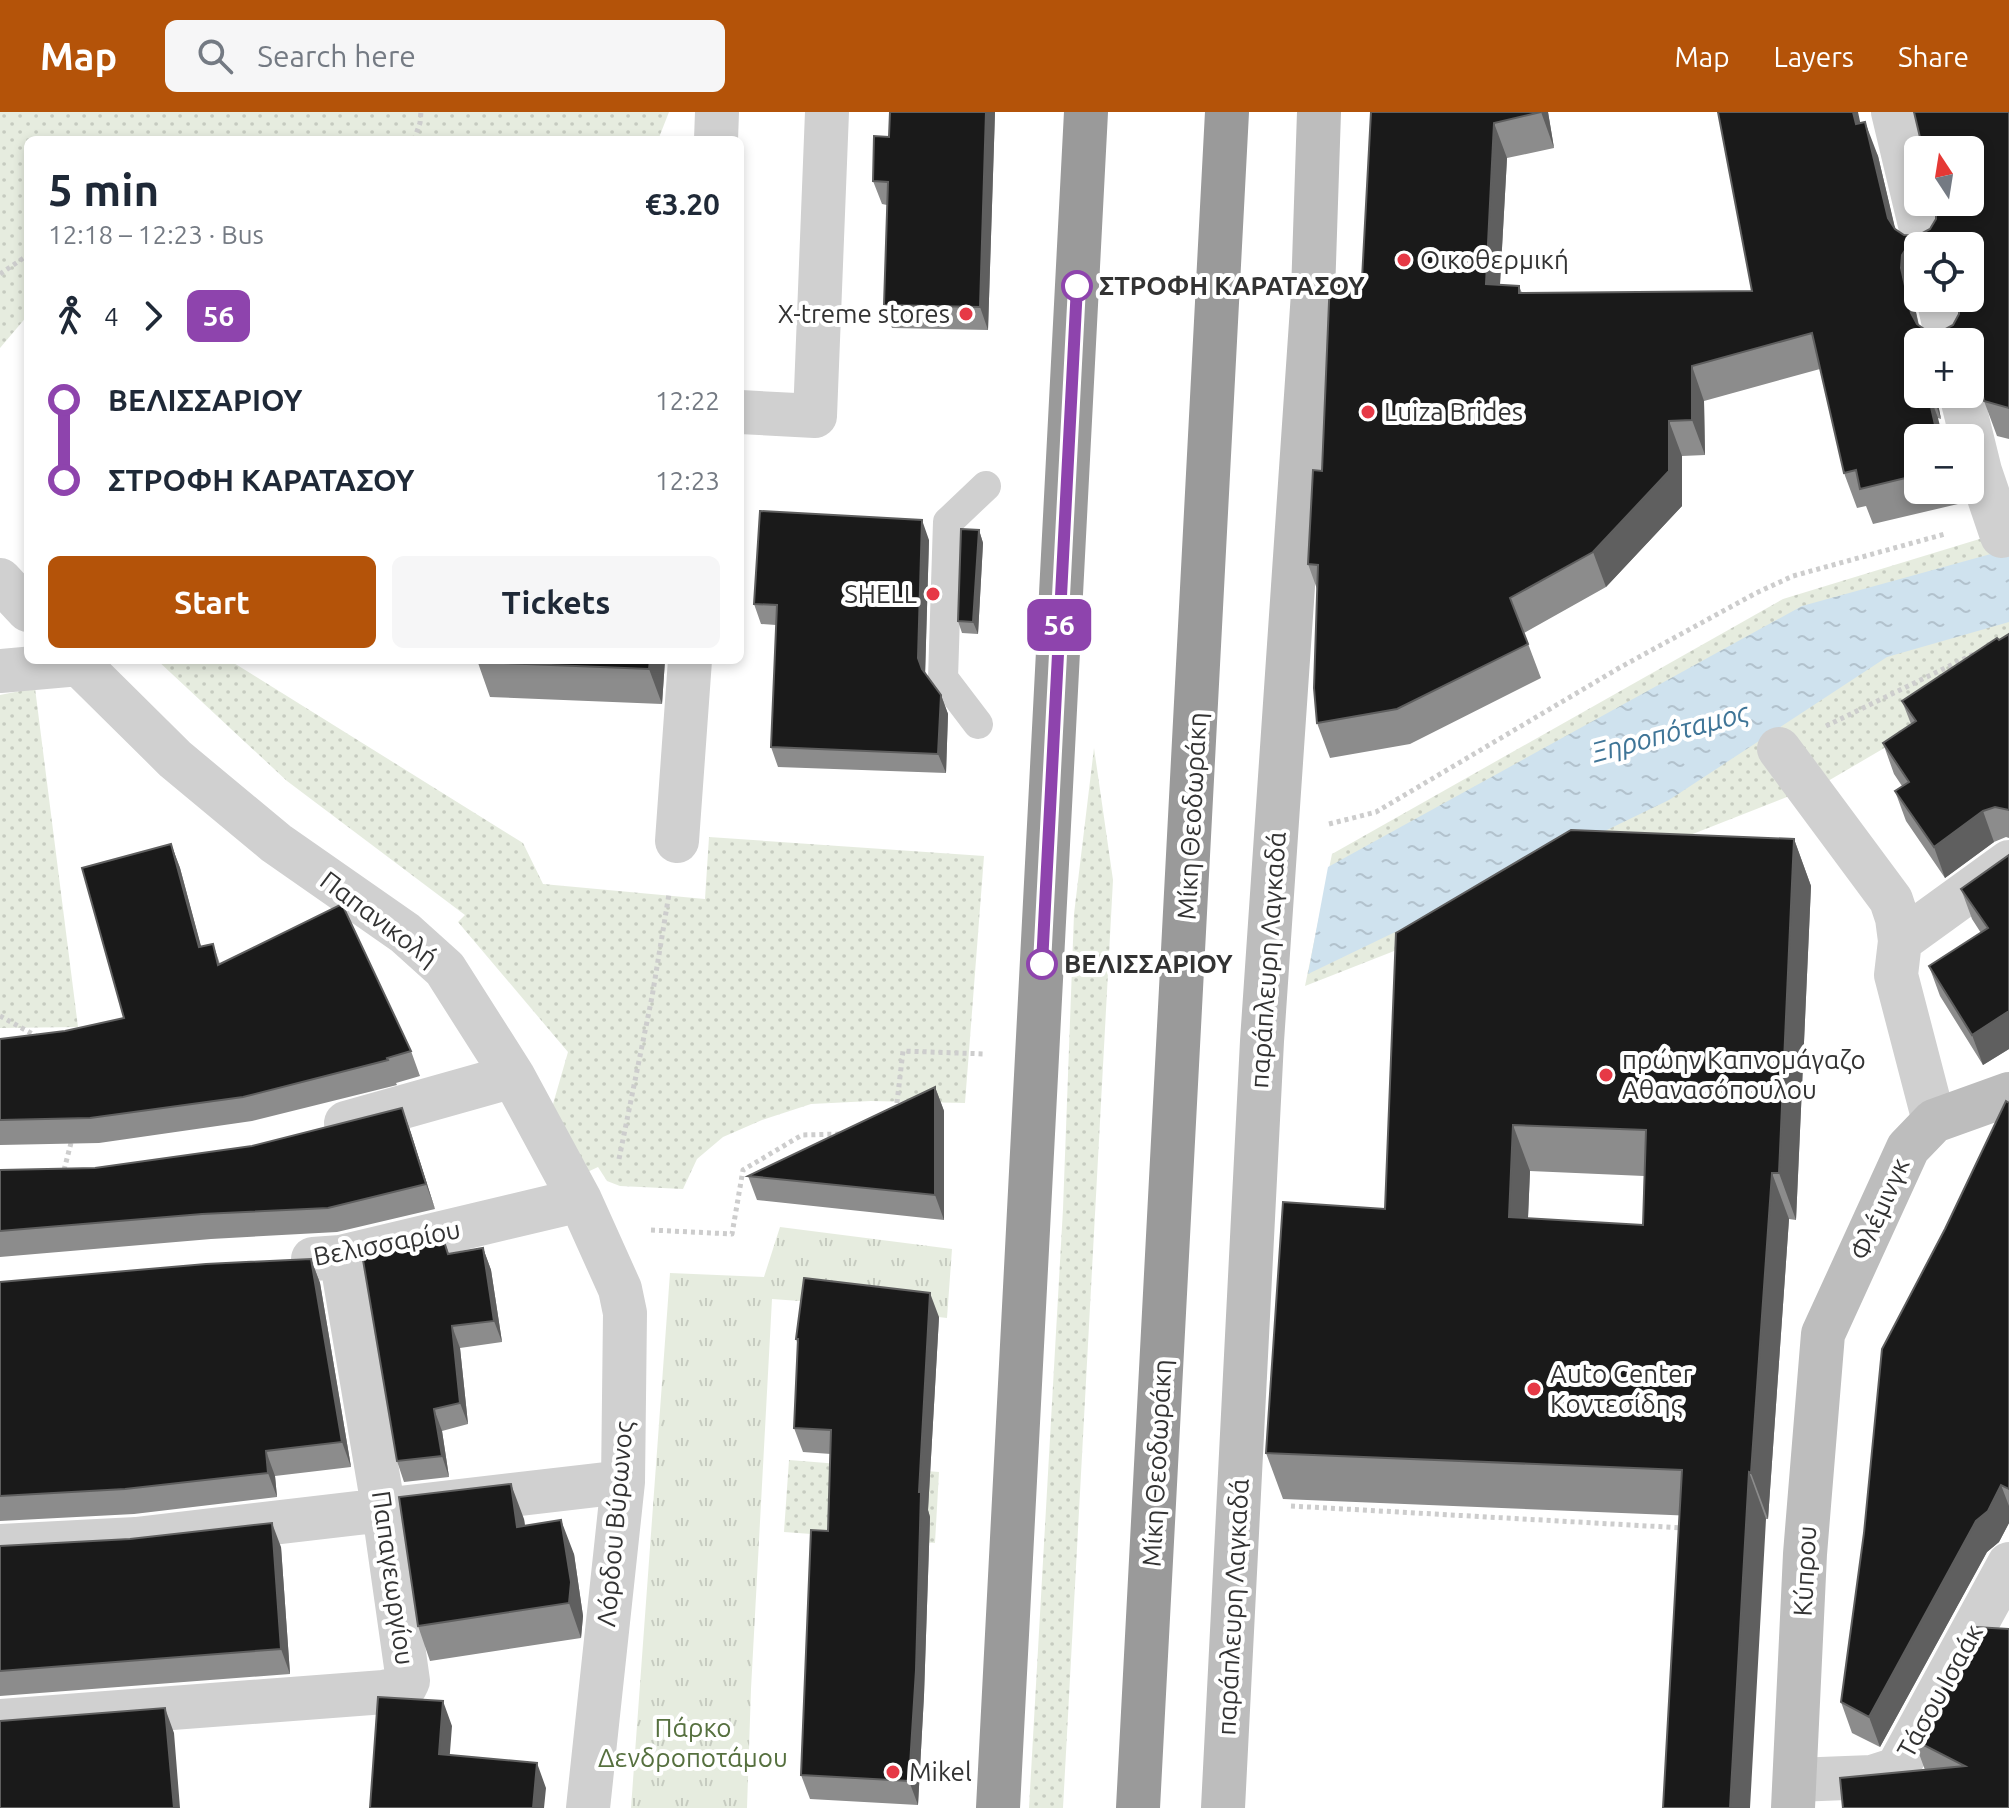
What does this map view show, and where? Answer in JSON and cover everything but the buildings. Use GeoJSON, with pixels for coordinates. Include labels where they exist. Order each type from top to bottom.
{"type":"FeatureCollection","features":[{"type":"Feature","properties":{"kind":"highway"},"geometry":{"type":"LineString","coordinates":[[998,1808],[1086,112]]}},
{"type":"Feature","properties":{"kind":"highway","name":"Μίκη Θεοδωράκη"},"geometry":{"type":"LineString","coordinates":[[1138,1808],[1227,112]]}},
{"type":"Feature","properties":{"kind":"street"},"geometry":{"type":"LineString","coordinates":[[716,136],[717,112]]}},
{"type":"Feature","properties":{"kind":"street"},"geometry":{"type":"LineString","coordinates":[[744,412],[815,416],[827,112]]}},
{"type":"Feature","properties":{"kind":"street","name":"παράπλευρη Λαγκαδά"},"geometry":{"type":"LineString","coordinates":[[1223,1808],[1244,1359],[1313,293],[1319,112]]}},
{"type":"Feature","properties":{"kind":"street"},"geometry":{"type":"LineString","coordinates":[[1893,112],[1922,232]]}},
{"type":"Feature","properties":{"kind":"street"},"geometry":{"type":"LineString","coordinates":[[1964,408],[1980,471],[2002,522]]}},
{"type":"Feature","properties":{"kind":"street"},"geometry":{"type":"LineString","coordinates":[[0,580],[24,606]]}},
{"type":"Feature","properties":{"kind":"street"},"geometry":{"type":"LineString","coordinates":[[0,671],[60,664]]}},
{"type":"Feature","properties":{"kind":"street","name":"Παπανικολή"},"geometry":{"type":"LineString","coordinates":[[79,664],[175,759],[276,843],[427,950],[445,969],[513,1076],[601,1244]]}},
{"type":"Feature","properties":{"kind":"street"},"geometry":{"type":"LineString","coordinates":[[677,841],[690,664]]}},
{"type":"Feature","properties":{"kind":"street"},"geometry":{"type":"LineString","coordinates":[[1779,749],[1891,900],[1900,941],[1896,975],[1934,1121]]}},
{"type":"Feature","properties":{"kind":"street"},"geometry":{"type":"LineString","coordinates":[[1900,941],[2009,862]]}},
{"type":"Feature","properties":{"kind":"street"},"geometry":{"type":"LineString","coordinates":[[301,1135],[404,1109],[513,1076]]}},
{"type":"Feature","properties":{"kind":"street","name":"Φλέμινγκ"},"geometry":{"type":"LineString","coordinates":[[1823,1334],[1908,1148],[1934,1121],[2009,1094]]}},
{"type":"Feature","properties":{"kind":"street","name":"Βελισσαρίου"},"geometry":{"type":"LineString","coordinates":[[270,1261],[341,1257],[580,1200]]}},
{"type":"Feature","properties":{"kind":"street","name":"Λόρδου Βύρωνος"},"geometry":{"type":"LineString","coordinates":[[588,1808],[623,1482],[625,1313],[620,1289],[601,1244]]}},
{"type":"Feature","properties":{"kind":"street","name":"Παπαγεωργίου"},"geometry":{"type":"LineString","coordinates":[[0,1721],[384,1692],[405,1687],[408,1681],[384,1512],[341,1257]]}},
{"type":"Feature","properties":{"kind":"street","name":"Κύπρου"},"geometry":{"type":"LineString","coordinates":[[1794,1794],[1805,1554],[1823,1334]]}},
{"type":"Feature","properties":{"kind":"street"},"geometry":{"type":"LineString","coordinates":[[0,1546],[136,1539],[623,1482]]}},
{"type":"Feature","properties":{"kind":"street","name":"Τάσου Ισαάκ"},"geometry":{"type":"LineString","coordinates":[[1794,1794],[1897,1769],[2009,1564]]}},
{"type":"Feature","properties":{"kind":"lane"},"geometry":{"type":"LineString","coordinates":[[978,724],[943,678],[948,522],[986,486]]}},
{"type":"Feature","properties":{"kind":"path"},"geometry":{"type":"LineString","coordinates":[[415,136],[421,112]]}},
{"type":"Feature","properties":{"kind":"path"},"geometry":{"type":"LineString","coordinates":[[0,274],[24,258]]}},
{"type":"Feature","properties":{"kind":"path"},"geometry":{"type":"LineString","coordinates":[[1276,837],[1376,812],[1619,668],[1731,605],[1793,576],[2002,522]]}},
{"type":"Feature","properties":{"kind":"path"},"geometry":{"type":"LineString","coordinates":[[1779,749],[1980,651]]}},
{"type":"Feature","properties":{"kind":"path"},"geometry":{"type":"LineString","coordinates":[[677,841],[652,997],[601,1244],[647,1230],[732,1234],[743,1170],[802,1135],[848,1133]]}},
{"type":"Feature","properties":{"kind":"path"},"geometry":{"type":"LineString","coordinates":[[0,1016],[49,1043]]}},
{"type":"Feature","properties":{"kind":"path"},"geometry":{"type":"LineString","coordinates":[[895,1118],[903,1051],[1037,1056]]}},
{"type":"Feature","properties":{"kind":"path"},"geometry":{"type":"LineString","coordinates":[[64,1170],[73,1133]]}},
{"type":"Feature","properties":{"kind":"path"},"geometry":{"type":"LineString","coordinates":[[1238,1503],[1696,1528]]}},
{"type":"Feature","properties":{"kind":"green space"},"geometry":{"type":"Polygon","coordinates":[[[0,112],[669,112],[660,136],[24,136],[24,320],[0,348],[0,112]]]}},
{"type":"Feature","properties":{"kind":"green space"},"geometry":{"type":"Polygon","coordinates":[[[2009,530],[2009,675],[1828,781],[1305,986],[1332,854],[1783,599],[2009,530]]]}},
{"type":"Feature","properties":{"kind":"green space"},"geometry":{"type":"Polygon","coordinates":[[[161,664],[235,664],[523,843],[543,884],[705,899],[709,837],[984,856],[965,1103],[871,1101],[811,1104],[723,1137],[697,1159],[683,1189],[620,1186],[607,1181],[598,1167],[579,1176],[549,1118],[568,1052],[458,922],[465,915],[287,781],[161,664]]]}},
{"type":"Feature","properties":{"kind":"green space"},"geometry":{"type":"Polygon","coordinates":[[[35,688],[78,1027],[0,1028],[0,695],[35,688]]]}},
{"type":"Feature","properties":{"kind":"green space"},"geometry":{"type":"Polygon","coordinates":[[[1094,748],[1113,880],[1063,1808],[1029,1808],[1063,1209],[1074,914],[1094,748]]]}},
{"type":"Feature","properties":{"kind":"green space","name":"Πάρκο Δενδροποτάμου"},"geometry":{"type":"Polygon","coordinates":[[[780,1227],[952,1249],[947,1318],[772,1299],[747,1808],[631,1808],[670,1273],[764,1277],[780,1227]]]}},
{"type":"Feature","properties":{"kind":"green space"},"geometry":{"type":"Polygon","coordinates":[[[789,1460],[939,1472],[935,1543],[784,1532],[789,1460]]]}},
{"type":"Feature","properties":{"kind":"water","name":"Ξηροπόταμος"},"geometry":{"type":"Polygon","coordinates":[[[2009,549],[2009,622],[1887,657],[1669,800],[1308,974],[1328,867],[1802,606],[2009,549]]]}},
{"type":"Feature","properties":{"kind":"bus line","name":"56"},"geometry":{"type":"LineString","coordinates":[[1042,964],[1077,286]]}},
{"type":"Feature","properties":{"kind":"place","name":"Οικοθερμική"},"geometry":{"type":"Point","coordinates":[1404,260]}},
{"type":"Feature","properties":{"kind":"place","name":"ΣΤΡΟΦΗ ΚΑΡΑΤΑΣΟΥ"},"geometry":{"type":"Point","coordinates":[1077,286]}},
{"type":"Feature","properties":{"kind":"place","name":"X-treme stores"},"geometry":{"type":"Point","coordinates":[966,314]}},
{"type":"Feature","properties":{"kind":"place","name":"Luiza Brides"},"geometry":{"type":"Point","coordinates":[1368,412]}},
{"type":"Feature","properties":{"kind":"place","name":"SHELL"},"geometry":{"type":"Point","coordinates":[933,594]}},
{"type":"Feature","properties":{"kind":"place","name":"ΒΕΛΙΣΣΑΡΙΟΥ"},"geometry":{"type":"Point","coordinates":[1042,964]}},
{"type":"Feature","properties":{"kind":"place","name":"πρώην Καπνομάγαζο Αθανασόπουλου"},"geometry":{"type":"Point","coordinates":[1606,1075]}},
{"type":"Feature","properties":{"kind":"place","name":"Auto Center Κοντεσίδης"},"geometry":{"type":"Point","coordinates":[1534,1389]}},
{"type":"Feature","properties":{"kind":"place","name":"Mikel"},"geometry":{"type":"Point","coordinates":[893,1772]}}]}
